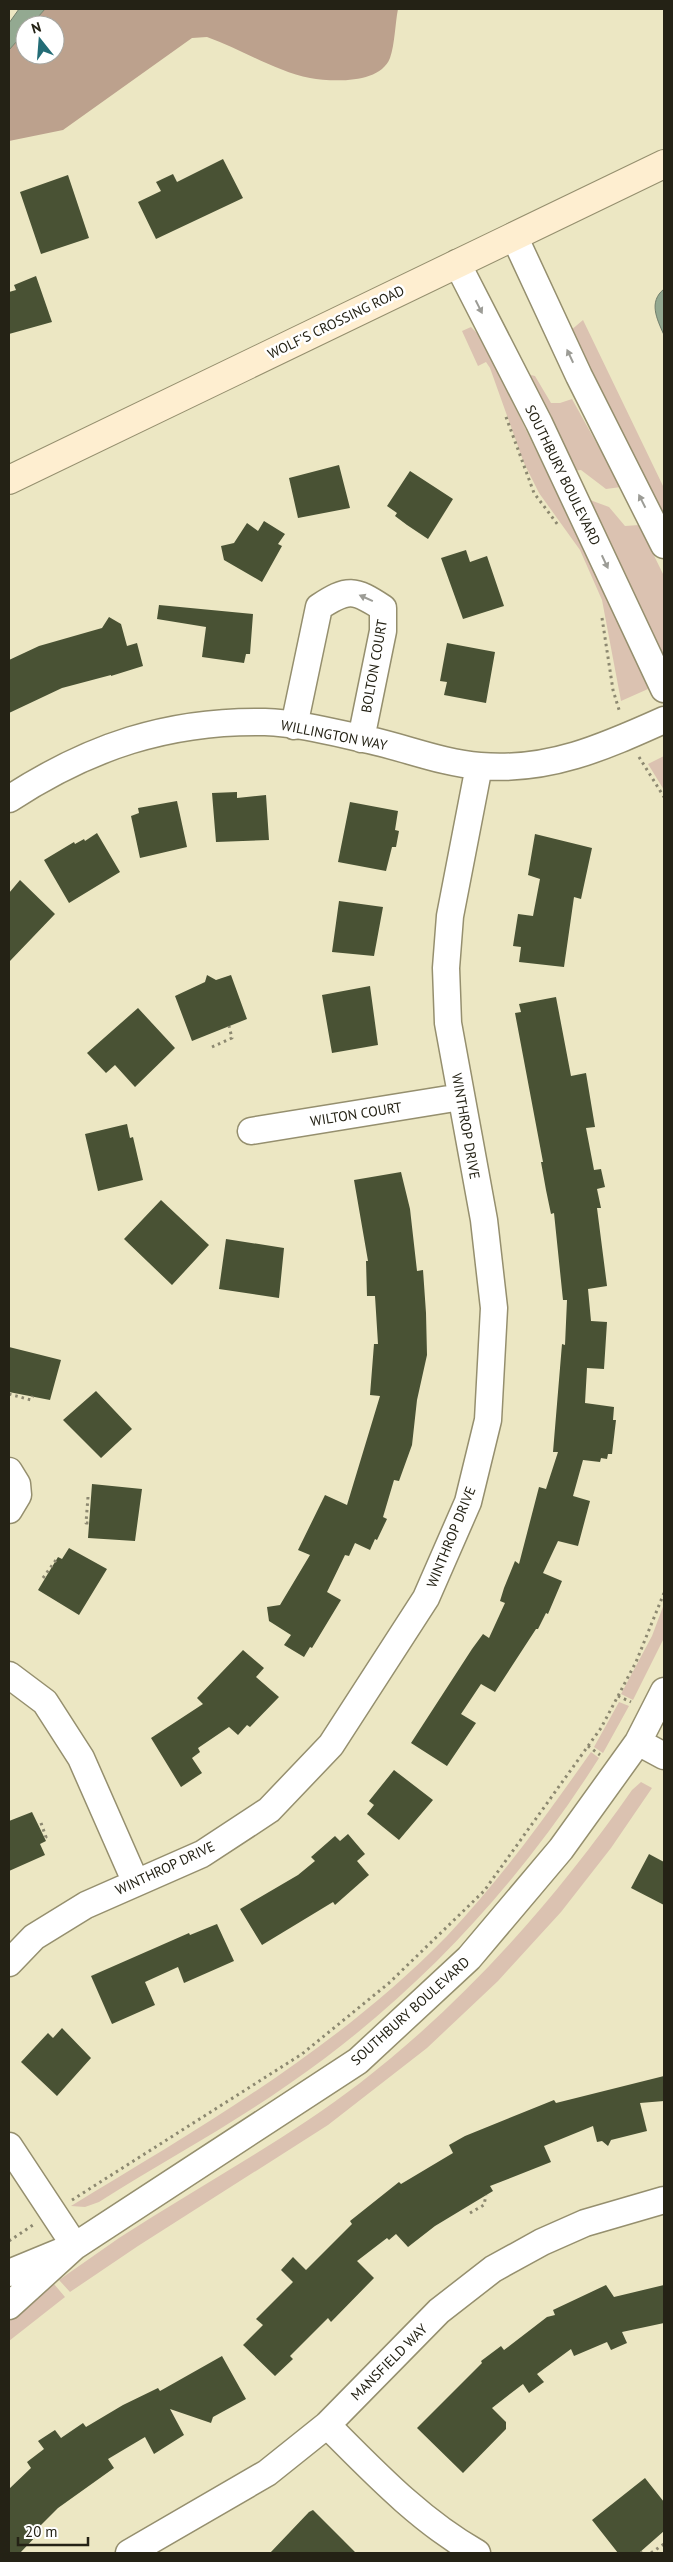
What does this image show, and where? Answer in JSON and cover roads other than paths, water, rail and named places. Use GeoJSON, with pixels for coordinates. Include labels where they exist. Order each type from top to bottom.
{"type":"FeatureCollection","features":[{"type":"Feature","properties":{"kind":"main road","name":"WOLF'S CROSSING ROAD"},"geometry":{"type":"LineString","coordinates":[[9,480],[664,164]]}},
{"type":"Feature","properties":{"kind":"street"},"geometry":{"type":"LineString","coordinates":[[514,236],[579,376],[664,545]]}},
{"type":"Feature","properties":{"kind":"street","name":"SOUTHBURY BOULEVARD"},"geometry":{"type":"LineString","coordinates":[[457,263],[539,423],[664,689]]}},
{"type":"Feature","properties":{"kind":"street","name":"BOLTON COURT"},"geometry":{"type":"LineString","coordinates":[[294,726],[319,607],[339,594],[363,594],[383,608],[383,623],[361,739]]}},
{"type":"Feature","properties":{"kind":"street","name":"WILLINGTON WAY"},"geometry":{"type":"LineString","coordinates":[[9,799],[49,773],[114,744],[161,732],[211,725],[266,722],[294,726],[479,766],[551,762],[605,747],[664,720]]}},
{"type":"Feature","properties":{"kind":"street","name":"WINTHROP DRIVE"},"geometry":{"type":"LineString","coordinates":[[9,1963],[34,1937],[86,1906],[202,1854],[269,1810],[331,1745],[426,1598],[468,1502],[488,1420],[494,1308],[484,1220],[448,1023],[446,968],[450,916],[479,766]]}},
{"type":"Feature","properties":{"kind":"street","name":"WILTON COURT"},"geometry":{"type":"LineString","coordinates":[[250,1131],[461,1097]]}},
{"type":"Feature","properties":{"kind":"street"},"geometry":{"type":"LineString","coordinates":[[9,1471],[17,1484],[18,1495],[9,1510]]}},
{"type":"Feature","properties":{"kind":"street"},"geometry":{"type":"LineString","coordinates":[[9,1675],[45,1702],[81,1758],[136,1883]]}},
{"type":"Feature","properties":{"kind":"street","name":"SOUTHBURY BOULEVARD"},"geometry":{"type":"LineString","coordinates":[[9,2306],[75,2246],[358,2061],[469,1958],[561,1849],[638,1742],[664,1691]]}},
{"type":"Feature","properties":{"kind":"street"},"geometry":{"type":"LineString","coordinates":[[638,1742],[664,1756]]}},
{"type":"Feature","properties":{"kind":"street"},"geometry":{"type":"LineString","coordinates":[[9,2146],[75,2246]]}},
{"type":"Feature","properties":{"kind":"street","name":"MANSFIELD WAY"},"geometry":{"type":"LineString","coordinates":[[129,2553],[267,2473],[327,2424],[439,2311],[493,2269],[542,2242],[585,2223],[664,2200]]}},
{"type":"Feature","properties":{"kind":"street","name":"SOUTHBURY BOULEVARD"},"geometry":{"type":"LineString","coordinates":[[9,2273],[75,2246]]}},
{"type":"Feature","properties":{"kind":"street"},"geometry":{"type":"LineString","coordinates":[[327,2424],[398,2494],[464,2546],[477,2553]]}}]}
